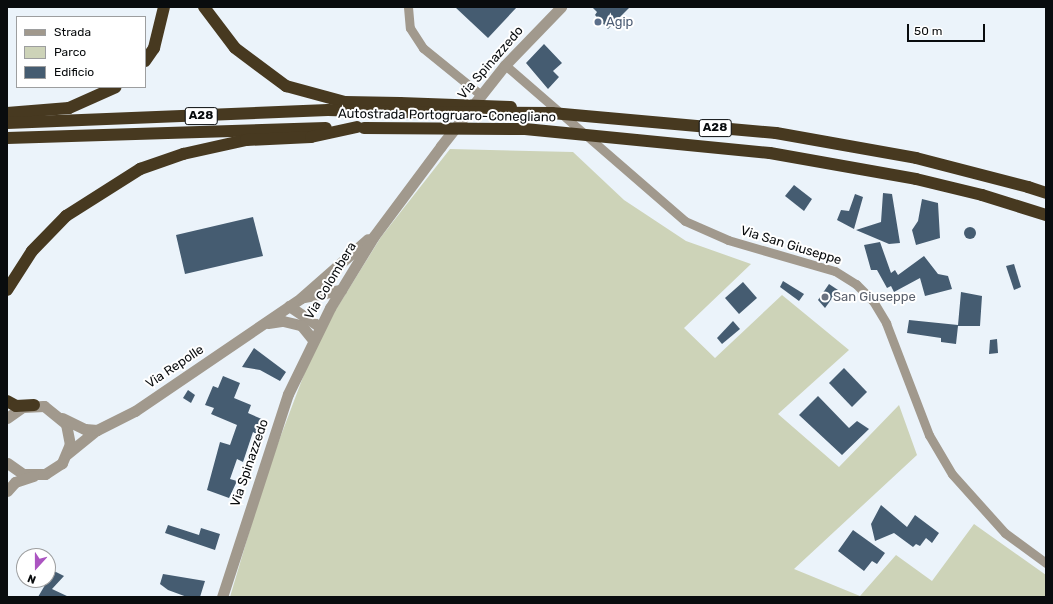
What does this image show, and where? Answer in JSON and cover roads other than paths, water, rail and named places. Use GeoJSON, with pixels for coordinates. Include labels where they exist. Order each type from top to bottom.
{"type":"FeatureCollection","features":[{"type":"Feature","properties":{"kind":"highway"},"geometry":{"type":"LineString","coordinates":[[146,60],[154,48],[164,7]]}},
{"type":"Feature","properties":{"kind":"highway"},"geometry":{"type":"LineString","coordinates":[[204,7],[236,48],[286,86],[345,102],[398,107]]}},
{"type":"Feature","properties":{"kind":"highway"},"geometry":{"type":"LineString","coordinates":[[7,113],[69,108],[114,88]]}},
{"type":"Feature","properties":{"kind":"highway","name":"Autostrada Portogruaro-Conegliano"},"geometry":{"type":"LineString","coordinates":[[7,123],[491,103],[552,113],[776,133],[916,158],[1046,193]]}},
{"type":"Feature","properties":{"kind":"highway"},"geometry":{"type":"LineString","coordinates":[[7,290],[32,251],[66,216],[140,169],[183,154],[246,140],[311,137],[360,127]]}},
{"type":"Feature","properties":{"kind":"highway","name":"Autostrada Portogruaro-Conegliano"},"geometry":{"type":"LineString","coordinates":[[7,138],[360,127],[525,129],[770,153],[916,179],[982,195],[1046,215]]}},
{"type":"Feature","properties":{"kind":"highway"},"geometry":{"type":"LineString","coordinates":[[7,401],[16,406],[34,405]]}},
{"type":"Feature","properties":{"kind":"street"},"geometry":{"type":"LineString","coordinates":[[408,7],[410,28],[423,48],[481,95]]}},
{"type":"Feature","properties":{"kind":"street","name":"Via Spinazzedo"},"geometry":{"type":"LineString","coordinates":[[374,236],[505,65],[561,7]]}},
{"type":"Feature","properties":{"kind":"street","name":"Via San Giuseppe"},"geometry":{"type":"LineString","coordinates":[[505,65],[685,222],[728,240],[836,271],[856,284],[873,301],[886,323],[929,435],[952,474],[1005,533],[1046,563]]}},
{"type":"Feature","properties":{"kind":"street","name":"Via Colombera"},"geometry":{"type":"LineString","coordinates":[[313,340],[374,236]]}},
{"type":"Feature","properties":{"kind":"street","name":"Via Repolle"},"geometry":{"type":"LineString","coordinates":[[7,491],[15,482],[54,470],[67,454],[97,430],[135,411],[301,298],[374,236]]}},
{"type":"Feature","properties":{"kind":"street","name":"Via Repolle"},"geometry":{"type":"LineString","coordinates":[[301,298],[341,290]]}},
{"type":"Feature","properties":{"kind":"street"},"geometry":{"type":"LineString","coordinates":[[289,306],[320,327]]}},
{"type":"Feature","properties":{"kind":"street"},"geometry":{"type":"LineString","coordinates":[[265,323],[282,321],[301,325],[313,340]]}},
{"type":"Feature","properties":{"kind":"street","name":"Via Spinazzedo"},"geometry":{"type":"LineString","coordinates":[[222,597],[288,394],[313,340]]}},
{"type":"Feature","properties":{"kind":"street"},"geometry":{"type":"LineString","coordinates":[[7,418],[23,407],[34,405],[60,416],[70,424],[97,430]]}},
{"type":"Feature","properties":{"kind":"street"},"geometry":{"type":"LineString","coordinates":[[60,416],[69,434],[67,454]]}},
{"type":"Feature","properties":{"kind":"street"},"geometry":{"type":"LineString","coordinates":[[7,463],[23,474],[34,476]]}},
{"type":"Feature","properties":{"kind":"place","name":"Agip"},"geometry":{"type":"Point","coordinates":[598,22]}},
{"type":"Feature","properties":{"kind":"place","name":"San Giuseppe"},"geometry":{"type":"Point","coordinates":[825,297]}}]}
